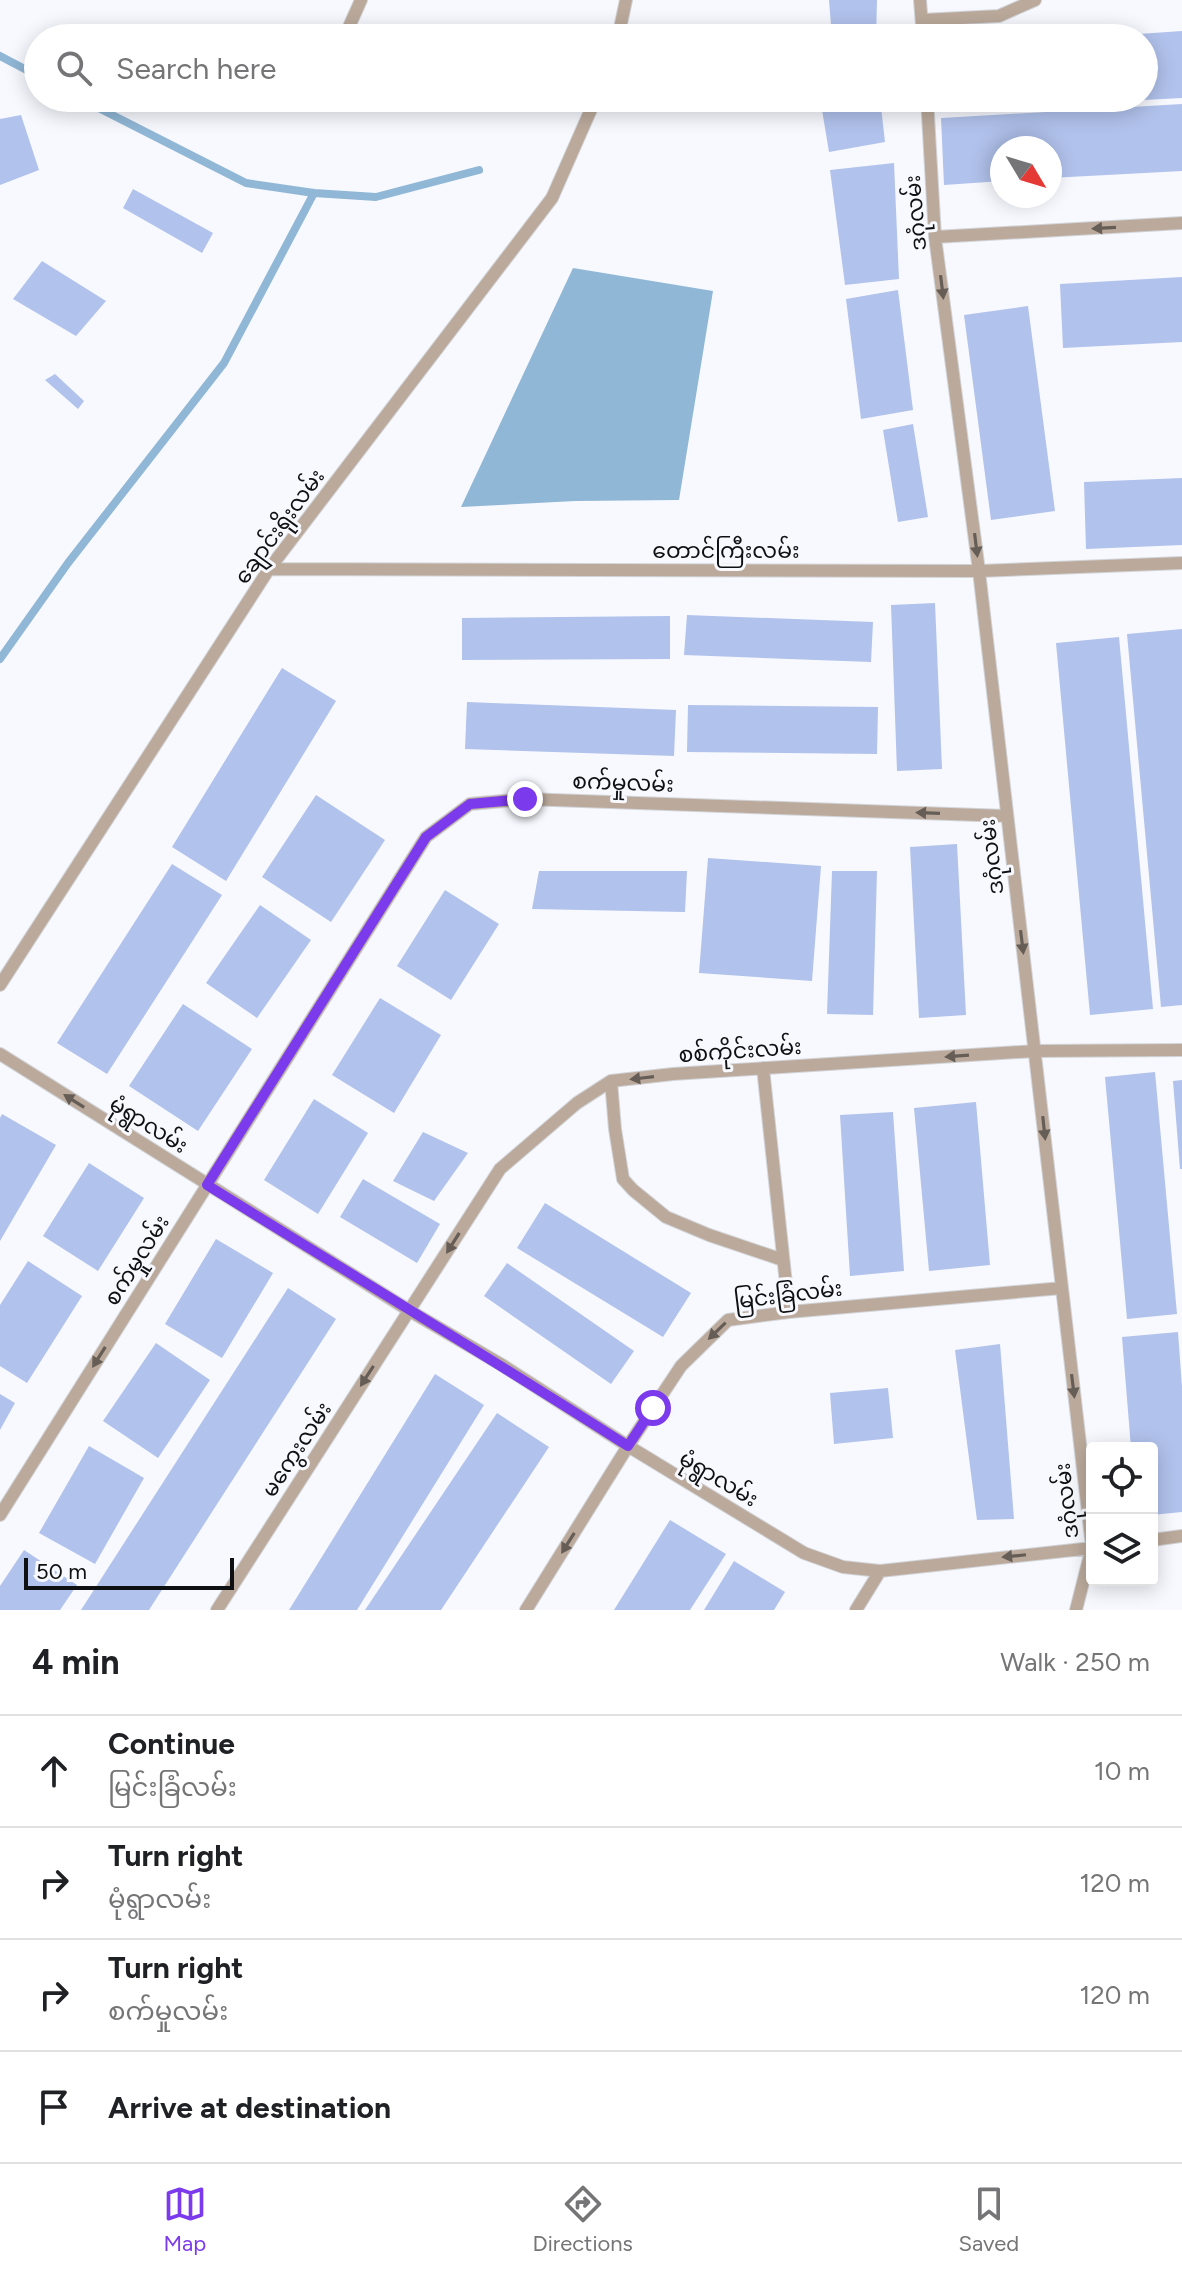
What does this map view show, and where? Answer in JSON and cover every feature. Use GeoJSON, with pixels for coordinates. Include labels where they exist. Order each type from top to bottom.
{"type":"FeatureCollection","features":[{"type":"Feature","properties":{"kind":"lane"},"geometry":{"type":"LineString","coordinates":[[350,24],[361,0]]}},
{"type":"Feature","properties":{"kind":"lane"},"geometry":{"type":"LineString","coordinates":[[621,24],[626,0]]}},
{"type":"Feature","properties":{"kind":"lane"},"geometry":{"type":"LineString","coordinates":[[920,0],[922,24]]}},
{"type":"Feature","properties":{"kind":"lane"},"geometry":{"type":"LineString","coordinates":[[922,20],[999,16],[1035,0]]}},
{"type":"Feature","properties":{"kind":"lane","name":"ချောင်းရိုးလမ်း"},"geometry":{"type":"LineString","coordinates":[[0,985],[269,569],[552,198],[590,112]]}},
{"type":"Feature","properties":{"kind":"lane","name":"ဒဂုံလမ်း"},"geometry":{"type":"LineString","coordinates":[[928,112],[935,237],[979,571],[1088,1514]]}},
{"type":"Feature","properties":{"kind":"lane"},"geometry":{"type":"LineString","coordinates":[[935,237],[1182,223]]}},
{"type":"Feature","properties":{"kind":"lane","name":"တောင်ကြီးလမ်း"},"geometry":{"type":"LineString","coordinates":[[269,569],[979,571],[1182,563]]}},
{"type":"Feature","properties":{"kind":"lane","name":"စက်မှုလမ်း"},"geometry":{"type":"LineString","coordinates":[[0,1515],[426,837],[470,804],[525,799],[1006,816]]}},
{"type":"Feature","properties":{"kind":"lane","name":"စစ်ကိုင်းလမ်း"},"geometry":{"type":"LineString","coordinates":[[410,1311],[500,1169],[577,1103],[611,1081],[673,1074],[1035,1051],[1182,1050]]}},
{"type":"Feature","properties":{"kind":"lane","name":"မုံရွာလမ်း"},"geometry":{"type":"LineString","coordinates":[[0,1054],[804,1553],[843,1567],[880,1571],[1086,1549]]}},
{"type":"Feature","properties":{"kind":"lane"},"geometry":{"type":"LineString","coordinates":[[763,1068],[789,1312]]}},
{"type":"Feature","properties":{"kind":"lane"},"geometry":{"type":"LineString","coordinates":[[611,1081],[623,1179],[633,1190],[666,1217],[783,1260]]}},
{"type":"Feature","properties":{"kind":"lane","name":"မြင်းခြံလမ်း"},"geometry":{"type":"LineString","coordinates":[[526,1610],[681,1366],[728,1320],[1062,1288]]}},
{"type":"Feature","properties":{"kind":"lane","name":"မကွေးလမ်း"},"geometry":{"type":"LineString","coordinates":[[217,1610],[410,1311]]}},
{"type":"Feature","properties":{"kind":"lane"},"geometry":{"type":"LineString","coordinates":[[1158,1539],[1182,1536]]}},
{"type":"Feature","properties":{"kind":"lane"},"geometry":{"type":"LineString","coordinates":[[856,1610],[880,1571]]}},
{"type":"Feature","properties":{"kind":"lane","name":"ဒဂုံလမ်း"},"geometry":{"type":"LineString","coordinates":[[1076,1610],[1086,1571]]}},
{"type":"Feature","properties":{"kind":"water"},"geometry":{"type":"Polygon","coordinates":[[[573,268],[713,291],[679,500],[461,507],[573,268]]]}},
{"type":"Feature","properties":{"kind":"building"},"geometry":{"type":"Polygon","coordinates":[[[829,0],[877,0],[876,24],[831,24],[829,0]]]}},
{"type":"Feature","properties":{"kind":"building"},"geometry":{"type":"Polygon","coordinates":[[[1182,31],[1182,98],[1158,99],[1158,33],[1182,31]]]}},
{"type":"Feature","properties":{"kind":"building"},"geometry":{"type":"Polygon","coordinates":[[[1182,104],[1182,171],[1062,177],[1062,136],[990,136],[990,182],[944,185],[941,118],[1044,112],[1158,112],[1158,105],[1182,104]]]}},
{"type":"Feature","properties":{"kind":"building"},"geometry":{"type":"Polygon","coordinates":[[[822,112],[882,112],[885,142],[829,152],[822,112]]]}},
{"type":"Feature","properties":{"kind":"building"},"geometry":{"type":"Polygon","coordinates":[[[21,115],[39,170],[0,185],[0,119],[21,115]]]}},
{"type":"Feature","properties":{"kind":"building"},"geometry":{"type":"Polygon","coordinates":[[[894,163],[899,279],[845,285],[830,170],[894,163]]]}},
{"type":"Feature","properties":{"kind":"building"},"geometry":{"type":"Polygon","coordinates":[[[133,189],[213,233],[202,253],[123,208],[133,189]]]}},
{"type":"Feature","properties":{"kind":"building"},"geometry":{"type":"Polygon","coordinates":[[[42,261],[106,301],[76,336],[13,299],[42,261]]]}},
{"type":"Feature","properties":{"kind":"building"},"geometry":{"type":"Polygon","coordinates":[[[1182,277],[1182,342],[1063,348],[1060,284],[1182,277]]]}},
{"type":"Feature","properties":{"kind":"building"},"geometry":{"type":"Polygon","coordinates":[[[898,290],[913,410],[861,419],[846,299],[898,290]]]}},
{"type":"Feature","properties":{"kind":"building"},"geometry":{"type":"Polygon","coordinates":[[[1028,306],[1055,511],[991,520],[964,315],[1028,306]]]}},
{"type":"Feature","properties":{"kind":"building"},"geometry":{"type":"Polygon","coordinates":[[[55,374],[84,401],[78,409],[45,380],[55,374]]]}},
{"type":"Feature","properties":{"kind":"building"},"geometry":{"type":"Polygon","coordinates":[[[913,424],[928,517],[898,522],[883,430],[913,424]]]}},
{"type":"Feature","properties":{"kind":"building"},"geometry":{"type":"Polygon","coordinates":[[[1182,478],[1182,545],[1086,549],[1084,482],[1182,478]]]}},
{"type":"Feature","properties":{"kind":"building"},"geometry":{"type":"Polygon","coordinates":[[[935,603],[942,769],[897,771],[891,605],[935,603]]]}},
{"type":"Feature","properties":{"kind":"building"},"geometry":{"type":"Polygon","coordinates":[[[687,615],[873,622],[871,662],[684,655],[687,615]]]}},
{"type":"Feature","properties":{"kind":"building"},"geometry":{"type":"Polygon","coordinates":[[[670,616],[670,659],[462,660],[462,618],[670,616]]]}},
{"type":"Feature","properties":{"kind":"building"},"geometry":{"type":"Polygon","coordinates":[[[1182,629],[1182,1005],[1161,1007],[1127,634],[1182,629]]]}},
{"type":"Feature","properties":{"kind":"building"},"geometry":{"type":"Polygon","coordinates":[[[1119,637],[1153,1009],[1090,1015],[1056,643],[1119,637]]]}},
{"type":"Feature","properties":{"kind":"building"},"geometry":{"type":"Polygon","coordinates":[[[282,668],[336,701],[226,881],[172,847],[282,668]]]}},
{"type":"Feature","properties":{"kind":"building"},"geometry":{"type":"Polygon","coordinates":[[[467,702],[676,710],[674,756],[465,749],[467,702]]]}},
{"type":"Feature","properties":{"kind":"building"},"geometry":{"type":"Polygon","coordinates":[[[688,705],[878,707],[877,754],[687,752],[688,705]]]}},
{"type":"Feature","properties":{"kind":"building"},"geometry":{"type":"Polygon","coordinates":[[[316,795],[385,840],[331,922],[262,877],[316,795]]]}},
{"type":"Feature","properties":{"kind":"building"},"geometry":{"type":"Polygon","coordinates":[[[957,844],[966,1015],[919,1018],[910,847],[957,844]]]}},
{"type":"Feature","properties":{"kind":"building"},"geometry":{"type":"Polygon","coordinates":[[[708,858],[821,866],[812,981],[699,973],[708,858]]]}},
{"type":"Feature","properties":{"kind":"building"},"geometry":{"type":"Polygon","coordinates":[[[172,864],[222,895],[107,1074],[57,1043],[172,864]]]}},
{"type":"Feature","properties":{"kind":"building"},"geometry":{"type":"Polygon","coordinates":[[[539,871],[687,871],[685,912],[532,909],[539,871]]]}},
{"type":"Feature","properties":{"kind":"building"},"geometry":{"type":"Polygon","coordinates":[[[832,871],[877,871],[873,1015],[827,1014],[832,871]]]}},
{"type":"Feature","properties":{"kind":"building"},"geometry":{"type":"Polygon","coordinates":[[[445,890],[499,924],[451,1000],[397,966],[445,890]]]}},
{"type":"Feature","properties":{"kind":"building"},"geometry":{"type":"Polygon","coordinates":[[[260,905],[311,940],[257,1018],[206,983],[260,905]]]}},
{"type":"Feature","properties":{"kind":"building"},"geometry":{"type":"Polygon","coordinates":[[[380,998],[441,1035],[394,1113],[332,1075],[380,998]]]}},
{"type":"Feature","properties":{"kind":"building"},"geometry":{"type":"Polygon","coordinates":[[[183,1004],[252,1049],[198,1131],[129,1086],[183,1004]]]}},
{"type":"Feature","properties":{"kind":"building"},"geometry":{"type":"Polygon","coordinates":[[[1155,1072],[1177,1314],[1127,1319],[1105,1077],[1155,1072]]]}},
{"type":"Feature","properties":{"kind":"building"},"geometry":{"type":"Polygon","coordinates":[[[1182,1080],[1182,1169],[1180,1169],[1173,1081],[1182,1080]]]}},
{"type":"Feature","properties":{"kind":"building"},"geometry":{"type":"Polygon","coordinates":[[[314,1099],[368,1133],[318,1214],[264,1180],[314,1099]]]}},
{"type":"Feature","properties":{"kind":"building"},"geometry":{"type":"Polygon","coordinates":[[[976,1102],[990,1265],[929,1271],[914,1108],[976,1102]]]}},
{"type":"Feature","properties":{"kind":"building"},"geometry":{"type":"Polygon","coordinates":[[[893,1112],[904,1271],[850,1276],[840,1115],[893,1112]]]}},
{"type":"Feature","properties":{"kind":"building"},"geometry":{"type":"Polygon","coordinates":[[[2,1114],[56,1145],[0,1241],[0,1118],[2,1114]]]}},
{"type":"Feature","properties":{"kind":"building"},"geometry":{"type":"Polygon","coordinates":[[[423,1132],[468,1153],[434,1201],[393,1181],[423,1132]]]}},
{"type":"Feature","properties":{"kind":"building"},"geometry":{"type":"Polygon","coordinates":[[[89,1163],[144,1198],[98,1271],[43,1236],[89,1163]]]}},
{"type":"Feature","properties":{"kind":"building"},"geometry":{"type":"Polygon","coordinates":[[[363,1179],[440,1224],[417,1263],[340,1217],[363,1179]]]}},
{"type":"Feature","properties":{"kind":"building"},"geometry":{"type":"Polygon","coordinates":[[[545,1203],[691,1293],[663,1337],[517,1248],[545,1203]]]}},
{"type":"Feature","properties":{"kind":"building"},"geometry":{"type":"Polygon","coordinates":[[[216,1239],[273,1273],[222,1358],[165,1324],[216,1239]]]}},
{"type":"Feature","properties":{"kind":"building"},"geometry":{"type":"Polygon","coordinates":[[[28,1261],[82,1296],[27,1383],[0,1366],[0,1305],[28,1261]]]}},
{"type":"Feature","properties":{"kind":"building"},"geometry":{"type":"Polygon","coordinates":[[[507,1263],[634,1351],[611,1384],[484,1296],[507,1263]]]}},
{"type":"Feature","properties":{"kind":"building"},"geometry":{"type":"Polygon","coordinates":[[[288,1288],[336,1319],[149,1610],[81,1610],[288,1288]]]}},
{"type":"Feature","properties":{"kind":"building"},"geometry":{"type":"Polygon","coordinates":[[[1178,1332],[1182,1387],[1182,1512],[1158,1514],[1158,1442],[1131,1442],[1122,1337],[1178,1332]]]}},
{"type":"Feature","properties":{"kind":"building"},"geometry":{"type":"Polygon","coordinates":[[[156,1343],[210,1380],[158,1458],[103,1421],[156,1343]]]}},
{"type":"Feature","properties":{"kind":"building"},"geometry":{"type":"Polygon","coordinates":[[[1000,1344],[1014,1519],[977,1520],[955,1350],[1000,1344]]]}},
{"type":"Feature","properties":{"kind":"building"},"geometry":{"type":"Polygon","coordinates":[[[435,1374],[484,1405],[357,1610],[289,1610],[435,1374]]]}},
{"type":"Feature","properties":{"kind":"building"},"geometry":{"type":"Polygon","coordinates":[[[888,1388],[893,1438],[834,1444],[830,1393],[888,1388]]]}},
{"type":"Feature","properties":{"kind":"building"},"geometry":{"type":"Polygon","coordinates":[[[0,1394],[15,1403],[0,1430],[0,1394]]]}},
{"type":"Feature","properties":{"kind":"building"},"geometry":{"type":"Polygon","coordinates":[[[497,1413],[549,1447],[441,1610],[365,1610],[497,1413]]]}},
{"type":"Feature","properties":{"kind":"building"},"geometry":{"type":"Polygon","coordinates":[[[89,1446],[144,1478],[95,1564],[39,1533],[89,1446]]]}},
{"type":"Feature","properties":{"kind":"building"},"geometry":{"type":"Polygon","coordinates":[[[670,1520],[726,1554],[690,1610],[614,1610],[670,1520]]]}},
{"type":"Feature","properties":{"kind":"building"},"geometry":{"type":"Polygon","coordinates":[[[24,1550],[77,1585],[60,1610],[0,1610],[0,1586],[24,1550]]]}},
{"type":"Feature","properties":{"kind":"building"},"geometry":{"type":"Polygon","coordinates":[[[734,1561],[785,1592],[774,1610],[704,1610],[734,1561]]]}},
{"type":"Feature","properties":{"kind":"waterway"},"geometry":{"type":"LineString","coordinates":[[0,56],[24,69]]}},
{"type":"Feature","properties":{"kind":"waterway"},"geometry":{"type":"LineString","coordinates":[[107,112],[246,183],[314,193],[376,197],[479,170]]}},
{"type":"Feature","properties":{"kind":"waterway"},"geometry":{"type":"LineString","coordinates":[[0,659],[68,563],[224,363],[314,193]]}},
{"type":"Feature","properties":{"kind":"route"},"geometry":{"type":"LineString","coordinates":[[525,799],[470,804],[426,837],[207,1185],[502,1365],[628,1446],[653,1408]]}}]}
